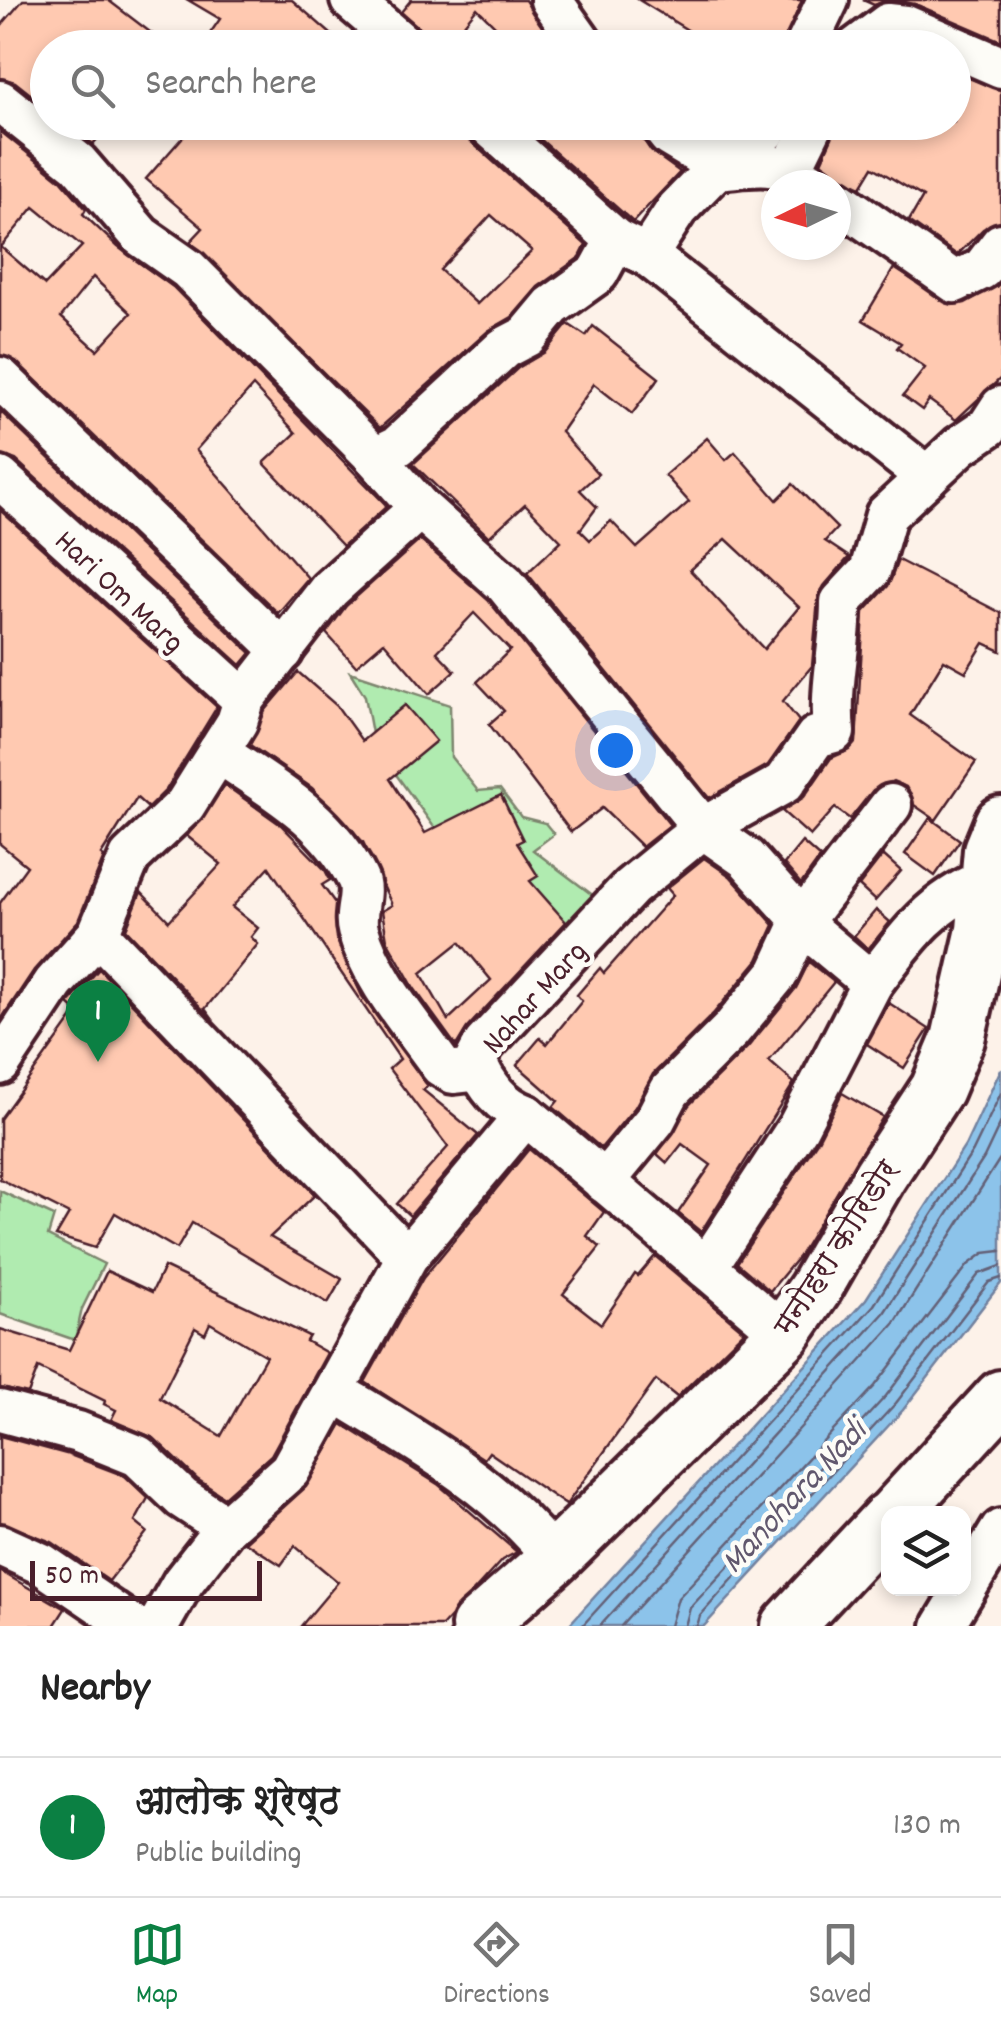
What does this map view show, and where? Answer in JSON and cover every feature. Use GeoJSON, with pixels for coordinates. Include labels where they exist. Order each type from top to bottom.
{"type":"FeatureCollection","features":[{"type":"Feature","properties":{"kind":"main road","name":"मनोहरा कोरिडोर"},"geometry":{"type":"LineString","coordinates":[[478,1626],[554,1559],[784,1334],[937,1089],[958,1040],[974,982],[984,880],[1001,823]]}},
{"type":"Feature","properties":{"kind":"main road"},"geometry":{"type":"LineString","coordinates":[[901,1506],[1001,1397]]}},
{"type":"Feature","properties":{"kind":"main road"},"geometry":{"type":"LineString","coordinates":[[788,1626],[881,1527]]}},
{"type":"Feature","properties":{"kind":"street"},"geometry":{"type":"LineString","coordinates":[[351,0],[386,30]]}},
{"type":"Feature","properties":{"kind":"street"},"geometry":{"type":"LineString","coordinates":[[814,30],[828,0]]}},
{"type":"Feature","properties":{"kind":"street"},"geometry":{"type":"LineString","coordinates":[[557,3],[573,30]]}},
{"type":"Feature","properties":{"kind":"street"},"geometry":{"type":"LineString","coordinates":[[880,30],[888,24],[915,30]]}},
{"type":"Feature","properties":{"kind":"street"},"geometry":{"type":"LineString","coordinates":[[971,54],[1001,67]]}},
{"type":"Feature","properties":{"kind":"street"},"geometry":{"type":"LineString","coordinates":[[0,101],[30,125]]}},
{"type":"Feature","properties":{"kind":"street"},"geometry":{"type":"LineString","coordinates":[[49,140],[78,163],[141,236],[188,269],[375,457],[420,508],[505,584],[703,828],[746,858],[802,921],[872,983]]}},
{"type":"Feature","properties":{"kind":"street"},"geometry":{"type":"LineString","coordinates":[[505,140],[632,248],[927,477]]}},
{"type":"Feature","properties":{"kind":"street"},"geometry":{"type":"LineString","coordinates":[[675,140],[715,166],[772,165],[785,170]]}},
{"type":"Feature","properties":{"kind":"street"},"geometry":{"type":"LineString","coordinates":[[375,457],[398,446],[504,348],[527,336],[552,306],[632,248],[677,208],[715,166],[754,140]]}},
{"type":"Feature","properties":{"kind":"street"},"geometry":{"type":"LineString","coordinates":[[804,170],[810,140]]}},
{"type":"Feature","properties":{"kind":"street"},"geometry":{"type":"LineString","coordinates":[[851,209],[956,282],[982,269],[1001,244]]}},
{"type":"Feature","properties":{"kind":"street"},"geometry":{"type":"LineString","coordinates":[[0,378],[283,651]]}},
{"type":"Feature","properties":{"kind":"street","name":"Nahar Marg"},"geometry":{"type":"LineString","coordinates":[[784,1334],[526,1115],[506,1108],[475,1061],[484,1044],[631,887],[703,828],[784,782],[816,737],[834,732],[830,692],[841,638],[841,602],[870,571],[886,515],[988,427],[1001,407]]}},
{"type":"Feature","properties":{"kind":"street","name":"Hari Om Marg"},"geometry":{"type":"LineString","coordinates":[[0,478],[244,700]]}},
{"type":"Feature","properties":{"kind":"street"},"geometry":{"type":"LineString","coordinates":[[0,1064],[54,983],[98,934],[130,857],[185,806],[244,700],[328,590],[420,508]]}},
{"type":"Feature","properties":{"kind":"street"},"geometry":{"type":"LineString","coordinates":[[218,752],[302,806],[345,856],[360,883],[356,924],[367,956],[390,996],[441,1066],[453,1073],[480,1070]]}},
{"type":"Feature","properties":{"kind":"street"},"geometry":{"type":"LineString","coordinates":[[604,1182],[655,1120],[670,1091],[731,1030],[778,974],[802,921],[891,805]]}},
{"type":"Feature","properties":{"kind":"street"},"geometry":{"type":"LineString","coordinates":[[706,1268],[798,1127],[872,983],[923,916],[951,894],[984,880]]}},
{"type":"Feature","properties":{"kind":"street"},"geometry":{"type":"LineString","coordinates":[[98,934],[407,1257]]}},
{"type":"Feature","properties":{"kind":"street"},"geometry":{"type":"LineString","coordinates":[[158,1626],[184,1582],[226,1527],[290,1470],[407,1257],[526,1115]]}},
{"type":"Feature","properties":{"kind":"street"},"geometry":{"type":"LineString","coordinates":[[334,1391],[452,1468],[534,1532],[554,1559]]}},
{"type":"Feature","properties":{"kind":"street"},"geometry":{"type":"LineString","coordinates":[[0,1411],[96,1438],[138,1456],[182,1498],[226,1527]]}},
{"type":"Feature","properties":{"kind":"street"},"geometry":{"type":"LineString","coordinates":[[943,1626],[1001,1530]]}},
{"type":"Feature","properties":{"kind":"street"},"geometry":{"type":"LineString","coordinates":[[0,1545],[42,1564],[133,1626]]}},
{"type":"Feature","properties":{"kind":"green space"},"geometry":{"type":"Polygon","coordinates":[[[350,672],[450,705],[451,757],[478,791],[500,789],[521,817],[545,823],[554,834],[533,850],[607,906],[540,974],[374,744],[365,696],[350,672]]]}},
{"type":"Feature","properties":{"kind":"green space"},"geometry":{"type":"Polygon","coordinates":[[[0,1191],[54,1216],[48,1236],[104,1264],[82,1309],[75,1340],[0,1314],[0,1191]]]}},
{"type":"Feature","properties":{"kind":"water","name":"Manohara Nadi"},"geometry":{"type":"Polygon","coordinates":[[[1001,1069],[1001,1283],[903,1410],[704,1626],[568,1626],[866,1299],[965,1146],[1001,1069]]]}},
{"type":"Feature","properties":{"kind":"building"},"geometry":{"type":"Polygon","coordinates":[[[23,0],[108,0],[147,30],[30,30],[30,94],[15,82],[0,78],[0,27],[23,0]]]}},
{"type":"Feature","properties":{"kind":"building"},"geometry":{"type":"Polygon","coordinates":[[[188,0],[292,0],[326,30],[212,30],[220,19],[188,0]]]}},
{"type":"Feature","properties":{"kind":"building"},"geometry":{"type":"Polygon","coordinates":[[[411,0],[525,0],[544,30],[499,30],[477,8],[459,30],[422,30],[401,12],[411,0]]]}},
{"type":"Feature","properties":{"kind":"building"},"geometry":{"type":"Polygon","coordinates":[[[639,0],[802,0],[790,30],[687,30],[639,0]]]}},
{"type":"Feature","properties":{"kind":"building"},"geometry":{"type":"Polygon","coordinates":[[[863,0],[891,0],[874,5],[863,0]]]}},
{"type":"Feature","properties":{"kind":"building"},"geometry":{"type":"Polygon","coordinates":[[[891,0],[1001,0],[1001,41],[915,4],[891,0]]]}},
{"type":"Feature","properties":{"kind":"building"},"geometry":{"type":"Polygon","coordinates":[[[971,79],[1001,90],[1001,221],[983,229],[957,255],[909,221],[923,197],[873,167],[861,187],[851,183],[851,170],[829,170],[821,162],[831,140],[971,140],[971,79]]]}},
{"type":"Feature","properties":{"kind":"building"},"geometry":{"type":"Polygon","coordinates":[[[0,131],[61,180],[86,209],[83,214],[118,247],[173,287],[387,506],[343,546],[264,463],[296,433],[253,386],[196,450],[308,578],[278,613],[16,361],[0,355],[0,131]],[[34,207],[1,247],[45,285],[82,246],[34,207]],[[93,277],[61,317],[97,350],[131,313],[93,277]]]}},
{"type":"Feature","properties":{"kind":"building"},"geometry":{"type":"Polygon","coordinates":[[[180,140],[469,140],[586,245],[580,257],[538,287],[512,317],[488,331],[380,428],[190,242],[203,228],[146,179],[180,140]],[[491,215],[440,270],[477,304],[532,251],[491,215]]]}},
{"type":"Feature","properties":{"kind":"building"},"geometry":{"type":"Polygon","coordinates":[[[541,140],[644,140],[651,151],[680,172],[633,222],[541,140]]]}},
{"type":"Feature","properties":{"kind":"building"},"geometry":{"type":"Polygon","coordinates":[[[894,268],[952,305],[965,303],[1001,283],[1001,378],[956,420],[929,400],[922,410],[903,396],[925,368],[897,348],[901,343],[863,320],[894,268]]]}},
{"type":"Feature","properties":{"kind":"building"},"geometry":{"type":"Polygon","coordinates":[[[568,324],[586,336],[593,326],[659,378],[632,414],[594,384],[561,432],[598,474],[580,490],[597,507],[580,530],[590,540],[611,521],[637,548],[689,502],[665,475],[707,438],[726,460],[735,452],[777,500],[793,484],[837,528],[825,541],[849,557],[824,586],[818,600],[812,666],[783,701],[799,721],[768,765],[709,798],[527,573],[561,541],[525,504],[489,537],[413,464],[518,368],[545,352],[568,324]],[[726,539],[690,570],[764,649],[799,607],[726,539]]]}},
{"type":"Feature","properties":{"kind":"building"},"geometry":{"type":"Polygon","coordinates":[[[0,411],[251,653],[241,665],[16,460],[0,455],[0,411]]]}},
{"type":"Feature","properties":{"kind":"building"},"geometry":{"type":"Polygon","coordinates":[[[0,510],[217,707],[166,790],[148,808],[137,798],[101,855],[104,857],[78,921],[34,970],[0,1021],[0,903],[27,866],[0,844],[0,510]]]}},
{"type":"Feature","properties":{"kind":"building"},"geometry":{"type":"Polygon","coordinates":[[[420,540],[488,600],[670,825],[642,847],[602,808],[571,832],[489,724],[504,711],[477,682],[510,650],[474,613],[437,652],[455,671],[429,694],[384,642],[356,666],[326,633],[346,606],[420,540]]]}},
{"type":"Feature","properties":{"kind":"building"},"geometry":{"type":"Polygon","coordinates":[[[898,560],[1001,613],[1001,651],[984,643],[966,672],[944,660],[910,715],[976,762],[936,820],[914,805],[906,787],[893,781],[873,790],[850,819],[835,808],[810,836],[782,811],[804,797],[831,758],[856,742],[864,612],[888,586],[898,560]]]}},
{"type":"Feature","properties":{"kind":"building"},"geometry":{"type":"Polygon","coordinates":[[[298,672],[337,706],[362,741],[405,705],[436,741],[390,779],[425,833],[501,795],[523,840],[517,843],[538,876],[530,881],[566,922],[467,1028],[456,1046],[414,988],[387,940],[382,911],[392,905],[363,842],[312,788],[250,745],[265,711],[298,672]],[[460,942],[421,973],[448,1020],[491,980],[460,942]]]}},
{"type":"Feature","properties":{"kind":"building"},"geometry":{"type":"Polygon","coordinates":[[[225,785],[281,825],[325,870],[330,880],[322,885],[335,903],[336,938],[362,996],[428,1086],[423,1090],[478,1135],[410,1216],[397,1204],[448,1147],[389,1069],[400,1059],[269,867],[232,907],[258,928],[251,937],[258,944],[205,1009],[214,1021],[126,929],[141,892],[169,921],[221,864],[187,836],[225,785]]]}},
{"type":"Feature","properties":{"kind":"building"},"geometry":{"type":"Polygon","coordinates":[[[930,818],[960,840],[935,876],[905,854],[930,818]]]}},
{"type":"Feature","properties":{"kind":"building"},"geometry":{"type":"Polygon","coordinates":[[[802,842],[820,858],[801,884],[784,864],[802,842]]]}},
{"type":"Feature","properties":{"kind":"building"},"geometry":{"type":"Polygon","coordinates":[[[883,855],[901,871],[875,901],[859,886],[883,855]]]}},
{"type":"Feature","properties":{"kind":"building"},"geometry":{"type":"Polygon","coordinates":[[[704,858],[730,876],[774,925],[758,960],[713,1014],[653,1074],[635,1107],[601,1148],[553,1107],[558,1101],[517,1065],[540,1038],[547,1044],[582,1001],[577,995],[600,968],[604,973],[673,895],[667,888],[704,858]]]}},
{"type":"Feature","properties":{"kind":"building"},"geometry":{"type":"Polygon","coordinates":[[[876,910],[890,922],[868,949],[854,936],[876,910]]]}},
{"type":"Feature","properties":{"kind":"building"},"geometry":{"type":"Polygon","coordinates":[[[809,962],[834,982],[769,1061],[794,1083],[701,1232],[678,1213],[711,1165],[682,1144],[667,1163],[657,1154],[689,1105],[748,1047],[796,988],[809,962]]]}},
{"type":"Feature","properties":{"kind":"building"},"geometry":{"type":"Polygon","coordinates":[[[99,969],[315,1195],[270,1237],[342,1279],[328,1303],[192,1223],[177,1249],[115,1213],[95,1248],[56,1236],[69,1214],[0,1179],[0,1119],[77,1012],[68,1004],[99,969]]]}},
{"type":"Feature","properties":{"kind":"building"},"geometry":{"type":"Polygon","coordinates":[[[889,1003],[929,1029],[904,1068],[867,1044],[889,1003]]]}},
{"type":"Feature","properties":{"kind":"building"},"geometry":{"type":"Polygon","coordinates":[[[842,1093],[883,1117],[799,1256],[770,1291],[737,1263],[818,1140],[842,1093]]]}},
{"type":"Feature","properties":{"kind":"building"},"geometry":{"type":"Polygon","coordinates":[[[529,1149],[604,1212],[587,1236],[600,1247],[563,1294],[601,1324],[635,1274],[638,1276],[655,1256],[744,1331],[677,1397],[656,1380],[566,1505],[489,1452],[484,1459],[365,1382],[423,1278],[529,1149]]]}},
{"type":"Feature","properties":{"kind":"building"},"geometry":{"type":"Polygon","coordinates":[[[164,1267],[309,1336],[306,1341],[327,1353],[271,1455],[224,1497],[197,1479],[154,1438],[111,1420],[116,1410],[105,1401],[38,1368],[28,1394],[0,1388],[0,1329],[69,1350],[107,1271],[152,1292],[164,1267]],[[210,1323],[205,1334],[195,1328],[160,1398],[221,1436],[266,1356],[210,1323]]]}},
{"type":"Feature","properties":{"kind":"building"},"geometry":{"type":"Polygon","coordinates":[[[342,1424],[439,1485],[517,1552],[502,1560],[442,1626],[301,1626],[338,1582],[295,1546],[281,1565],[245,1542],[306,1487],[342,1424]]]}},
{"type":"Feature","properties":{"kind":"building"},"geometry":{"type":"Polygon","coordinates":[[[0,1436],[70,1455],[125,1476],[148,1498],[135,1522],[147,1532],[109,1581],[52,1542],[0,1522],[0,1436]]]}},
{"type":"Feature","properties":{"kind":"building"},"geometry":{"type":"Polygon","coordinates":[[[0,1571],[65,1609],[54,1626],[0,1626],[0,1571]]]}},
{"type":"Feature","properties":{"kind":"place","name":"आलोक श्रेष्ठ"},"geometry":{"type":"Point","coordinates":[98,1062]}}]}
